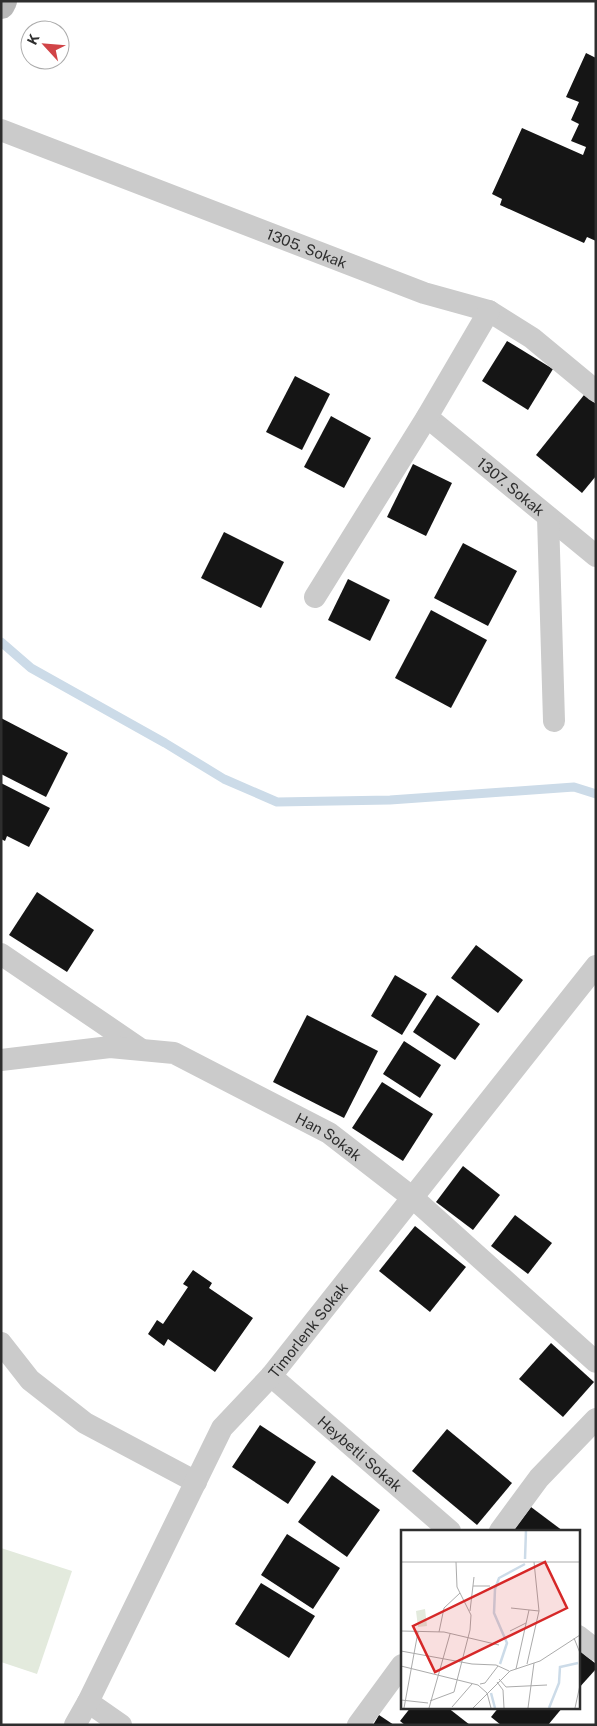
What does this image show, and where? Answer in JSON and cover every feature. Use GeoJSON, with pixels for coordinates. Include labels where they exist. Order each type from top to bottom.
{"type":"FeatureCollection","features":[{"type":"Feature","properties":{"kind":"street","name":"1305. Sokak"},"geometry":{"type":"LineString","coordinates":[[1,130],[424,293],[489,311],[532,338],[596,391]]}},
{"type":"Feature","properties":{"kind":"street"},"geometry":{"type":"LineString","coordinates":[[315,597],[427,417],[489,311]]}},
{"type":"Feature","properties":{"kind":"street","name":"1307. Sokak"},"geometry":{"type":"LineString","coordinates":[[427,417],[596,556]]}},
{"type":"Feature","properties":{"kind":"street"},"geometry":{"type":"LineString","coordinates":[[548,517],[554,721]]}},
{"type":"Feature","properties":{"kind":"street"},"geometry":{"type":"LineString","coordinates":[[1,954],[142,1050]]}},
{"type":"Feature","properties":{"kind":"street","name":"Timorlenk Sokak"},"geometry":{"type":"LineString","coordinates":[[75,1725],[222,1428],[270,1376],[596,966]]}},
{"type":"Feature","properties":{"kind":"street","name":"Han Sokak"},"geometry":{"type":"LineString","coordinates":[[1,1060],[110,1047],[174,1053],[329,1133],[413,1198],[596,1362]]}},
{"type":"Feature","properties":{"kind":"street"},"geometry":{"type":"LineString","coordinates":[[1,1343],[30,1380],[85,1424],[196,1482]]}},
{"type":"Feature","properties":{"kind":"street","name":"Heybetli Sokak"},"geometry":{"type":"LineString","coordinates":[[270,1376],[449,1530]]}},
{"type":"Feature","properties":{"kind":"street"},"geometry":{"type":"LineString","coordinates":[[501,1530],[539,1478],[596,1419]]}},
{"type":"Feature","properties":{"kind":"street"},"geometry":{"type":"LineString","coordinates":[[580,1638],[596,1650]]}},
{"type":"Feature","properties":{"kind":"street"},"geometry":{"type":"LineString","coordinates":[[358,1725],[401,1666]]}},
{"type":"Feature","properties":{"kind":"street"},"geometry":{"type":"LineString","coordinates":[[88,1702],[121,1725]]}},
{"type":"Feature","properties":{"kind":"shaded area"},"geometry":{"type":"Polygon","coordinates":[[[1,1548],[72,1571],[37,1674],[1,1662],[1,1548]]]}},
{"type":"Feature","properties":{"kind":"building"},"geometry":{"type":"Polygon","coordinates":[[[586,53],[596,58],[596,241],[587,237],[584,243],[500,205],[502,199],[492,194],[522,128],[583,155],[586,147],[571,141],[579,124],[571,120],[579,102],[566,97],[586,53]]]}},
{"type":"Feature","properties":{"kind":"building"},"geometry":{"type":"Polygon","coordinates":[[[507,341],[553,369],[528,410],[482,381],[507,341]]]}},
{"type":"Feature","properties":{"kind":"building"},"geometry":{"type":"Polygon","coordinates":[[[295,376],[330,394],[302,450],[266,432],[295,376]]]}},
{"type":"Feature","properties":{"kind":"building"},"geometry":{"type":"Polygon","coordinates":[[[584,395],[596,404],[596,476],[582,493],[536,455],[584,395]]]}},
{"type":"Feature","properties":{"kind":"building"},"geometry":{"type":"Polygon","coordinates":[[[331,416],[371,438],[344,488],[304,467],[331,416]]]}},
{"type":"Feature","properties":{"kind":"building"},"geometry":{"type":"Polygon","coordinates":[[[413,464],[452,483],[426,536],[387,517],[413,464]]]}},
{"type":"Feature","properties":{"kind":"building"},"geometry":{"type":"Polygon","coordinates":[[[224,532],[284,562],[261,608],[201,578],[224,532]]]}},
{"type":"Feature","properties":{"kind":"building"},"geometry":{"type":"Polygon","coordinates":[[[463,543],[517,571],[488,626],[434,598],[463,543]]]}},
{"type":"Feature","properties":{"kind":"building"},"geometry":{"type":"Polygon","coordinates":[[[348,579],[390,600],[370,641],[328,620],[348,579]]]}},
{"type":"Feature","properties":{"kind":"building"},"geometry":{"type":"Polygon","coordinates":[[[431,610],[487,640],[451,708],[395,678],[431,610]]]}},
{"type":"Feature","properties":{"kind":"building"},"geometry":{"type":"Polygon","coordinates":[[[1,718],[68,753],[46,797],[1,774],[1,718]]]}},
{"type":"Feature","properties":{"kind":"building"},"geometry":{"type":"Polygon","coordinates":[[[1,783],[50,808],[29,847],[7,836],[5,841],[1,839],[1,783]]]}},
{"type":"Feature","properties":{"kind":"building"},"geometry":{"type":"Polygon","coordinates":[[[37,892],[94,930],[67,972],[9,935],[37,892]]]}},
{"type":"Feature","properties":{"kind":"building"},"geometry":{"type":"Polygon","coordinates":[[[476,945],[523,980],[498,1013],[451,978],[476,945]]]}},
{"type":"Feature","properties":{"kind":"building"},"geometry":{"type":"Polygon","coordinates":[[[395,975],[427,994],[402,1035],[371,1016],[395,975]]]}},
{"type":"Feature","properties":{"kind":"building"},"geometry":{"type":"Polygon","coordinates":[[[437,995],[480,1024],[455,1060],[413,1032],[437,995]]]}},
{"type":"Feature","properties":{"kind":"building"},"geometry":{"type":"Polygon","coordinates":[[[307,1015],[378,1051],[344,1118],[273,1082],[307,1015]]]}},
{"type":"Feature","properties":{"kind":"building"},"geometry":{"type":"Polygon","coordinates":[[[404,1041],[441,1065],[420,1098],[383,1074],[404,1041]]]}},
{"type":"Feature","properties":{"kind":"building"},"geometry":{"type":"Polygon","coordinates":[[[382,1082],[433,1114],[403,1161],[352,1128],[382,1082]]]}},
{"type":"Feature","properties":{"kind":"building"},"geometry":{"type":"Polygon","coordinates":[[[463,1166],[500,1195],[473,1230],[436,1202],[463,1166]]]}},
{"type":"Feature","properties":{"kind":"building"},"geometry":{"type":"Polygon","coordinates":[[[515,1215],[552,1243],[528,1274],[491,1246],[515,1215]]]}},
{"type":"Feature","properties":{"kind":"building"},"geometry":{"type":"Polygon","coordinates":[[[415,1226],[466,1267],[430,1312],[379,1271],[415,1226]]]}},
{"type":"Feature","properties":{"kind":"building"},"geometry":{"type":"Polygon","coordinates":[[[193,1270],[212,1283],[209,1288],[253,1318],[215,1372],[168,1339],[164,1346],[148,1334],[157,1320],[163,1324],[188,1287],[183,1284],[193,1270]]]}},
{"type":"Feature","properties":{"kind":"building"},"geometry":{"type":"Polygon","coordinates":[[[551,1343],[594,1382],[563,1417],[519,1379],[551,1343]]]}},
{"type":"Feature","properties":{"kind":"building"},"geometry":{"type":"Polygon","coordinates":[[[260,1425],[316,1462],[288,1504],[232,1467],[260,1425]]]}},
{"type":"Feature","properties":{"kind":"building"},"geometry":{"type":"Polygon","coordinates":[[[447,1429],[512,1483],[477,1525],[412,1471],[447,1429]]]}},
{"type":"Feature","properties":{"kind":"building"},"geometry":{"type":"Polygon","coordinates":[[[332,1475],[380,1510],[347,1557],[298,1522],[332,1475]]]}},
{"type":"Feature","properties":{"kind":"building"},"geometry":{"type":"Polygon","coordinates":[[[531,1507],[562,1530],[514,1530],[531,1507]]]}},
{"type":"Feature","properties":{"kind":"building"},"geometry":{"type":"Polygon","coordinates":[[[287,1534],[340,1568],[313,1609],[261,1575],[287,1534]]]}},
{"type":"Feature","properties":{"kind":"building"},"geometry":{"type":"Polygon","coordinates":[[[261,1583],[315,1616],[289,1658],[235,1624],[261,1583]]]}},
{"type":"Feature","properties":{"kind":"building"},"geometry":{"type":"Polygon","coordinates":[[[580,1651],[596,1664],[596,1669],[580,1687],[580,1651]]]}},
{"type":"Feature","properties":{"kind":"building"},"geometry":{"type":"Polygon","coordinates":[[[410,1708],[448,1708],[470,1725],[405,1725],[400,1721],[410,1708]]]}},
{"type":"Feature","properties":{"kind":"building"},"geometry":{"type":"Polygon","coordinates":[[[498,1708],[562,1708],[548,1725],[501,1725],[491,1717],[498,1708]]]}},
{"type":"Feature","properties":{"kind":"building"},"geometry":{"type":"Polygon","coordinates":[[[379,1715],[394,1725],[373,1725],[379,1715]]]}},
{"type":"Feature","properties":{"kind":"waterway"},"geometry":{"type":"LineString","coordinates":[[1,642],[31,668],[165,743],[224,779],[277,802],[390,800],[574,787],[596,794]]}}]}
